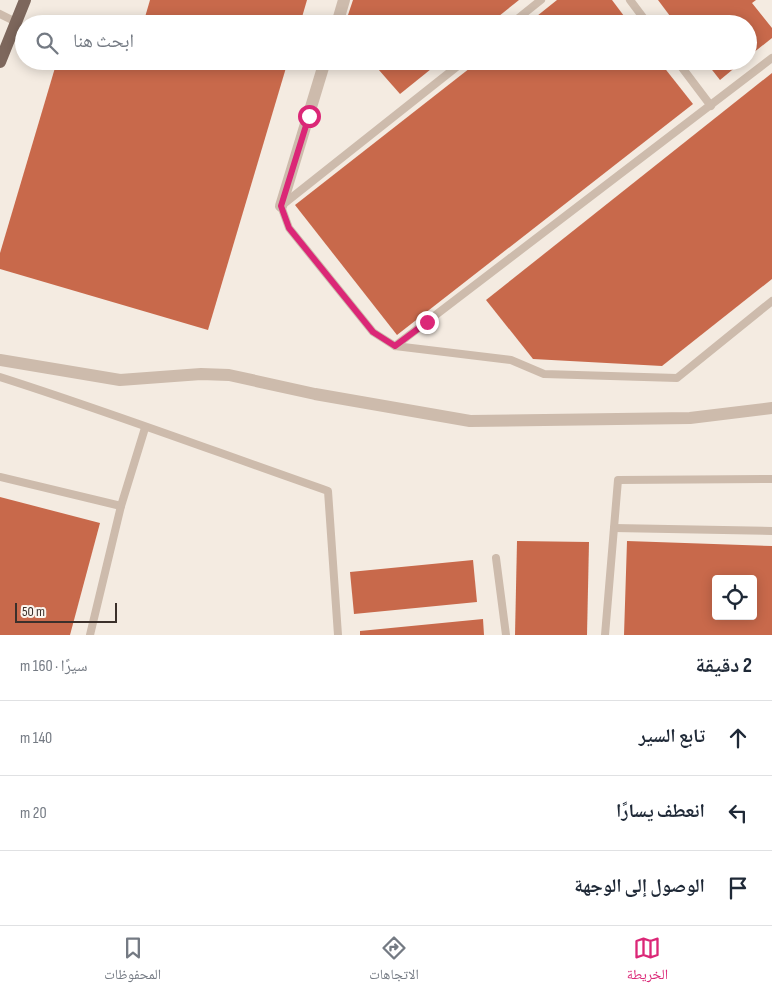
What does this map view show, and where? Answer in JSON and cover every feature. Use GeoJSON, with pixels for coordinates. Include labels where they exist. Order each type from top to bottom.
{"type":"FeatureCollection","features":[{"type":"Feature","properties":{"kind":"main road"},"geometry":{"type":"LineString","coordinates":[[19,15],[25,0]]}},
{"type":"Feature","properties":{"kind":"main road"},"geometry":{"type":"LineString","coordinates":[[0,62],[15,24]]}},
{"type":"Feature","properties":{"kind":"street"},"geometry":{"type":"LineString","coordinates":[[340,15],[344,0]]}},
{"type":"Feature","properties":{"kind":"street"},"geometry":{"type":"LineString","coordinates":[[281,206],[322,70]]}},
{"type":"Feature","properties":{"kind":"street"},"geometry":{"type":"LineString","coordinates":[[0,360],[120,380],[201,374],[229,375],[316,394],[470,421],[690,418],[772,408]]}},
{"type":"Feature","properties":{"kind":"lane"},"geometry":{"type":"LineString","coordinates":[[522,15],[541,0]]}},
{"type":"Feature","properties":{"kind":"lane"},"geometry":{"type":"LineString","coordinates":[[630,0],[641,15]]}},
{"type":"Feature","properties":{"kind":"lane"},"geometry":{"type":"LineString","coordinates":[[0,14],[15,22]]}},
{"type":"Feature","properties":{"kind":"lane"},"geometry":{"type":"LineString","coordinates":[[757,70],[772,58]]}},
{"type":"Feature","properties":{"kind":"lane"},"geometry":{"type":"LineString","coordinates":[[453,70],[281,206],[289,228],[373,332],[395,346],[510,360],[544,374],[677,378],[772,301]]}},
{"type":"Feature","properties":{"kind":"lane"},"geometry":{"type":"LineString","coordinates":[[684,70],[711,106]]}},
{"type":"Feature","properties":{"kind":"lane"},"geometry":{"type":"LineString","coordinates":[[395,346],[757,70]]}},
{"type":"Feature","properties":{"kind":"lane"},"geometry":{"type":"LineString","coordinates":[[0,378],[111,412],[145,428],[328,491],[338,635]]}},
{"type":"Feature","properties":{"kind":"lane"},"geometry":{"type":"LineString","coordinates":[[90,635],[121,506],[145,428]]}},
{"type":"Feature","properties":{"kind":"lane"},"geometry":{"type":"LineString","coordinates":[[0,477],[121,506]]}},
{"type":"Feature","properties":{"kind":"lane"},"geometry":{"type":"LineString","coordinates":[[605,635],[618,480],[772,479]]}},
{"type":"Feature","properties":{"kind":"lane"},"geometry":{"type":"LineString","coordinates":[[614,528],[772,531]]}},
{"type":"Feature","properties":{"kind":"lane"},"geometry":{"type":"LineString","coordinates":[[496,558],[506,635]]}},
{"type":"Feature","properties":{"kind":"building"},"geometry":{"type":"Polygon","coordinates":[[[150,0],[307,0],[303,15],[146,15],[150,0]]]}},
{"type":"Feature","properties":{"kind":"building"},"geometry":{"type":"Polygon","coordinates":[[[353,0],[519,0],[500,15],[348,15],[353,0]]]}},
{"type":"Feature","properties":{"kind":"building"},"geometry":{"type":"Polygon","coordinates":[[[557,0],[612,0],[623,15],[538,15],[557,0]]]}},
{"type":"Feature","properties":{"kind":"building"},"geometry":{"type":"Polygon","coordinates":[[[658,0],[756,0],[752,3],[772,28],[772,38],[757,50],[757,15],[669,15],[658,0]]]}},
{"type":"Feature","properties":{"kind":"building"},"geometry":{"type":"Polygon","coordinates":[[[54,70],[285,70],[208,330],[0,269],[0,253],[54,70]]]}},
{"type":"Feature","properties":{"kind":"building"},"geometry":{"type":"Polygon","coordinates":[[[379,70],[430,70],[400,94],[379,70]]]}},
{"type":"Feature","properties":{"kind":"building"},"geometry":{"type":"Polygon","coordinates":[[[468,70],[666,70],[693,104],[397,335],[295,205],[468,70]]]}},
{"type":"Feature","properties":{"kind":"building"},"geometry":{"type":"Polygon","coordinates":[[[712,70],[732,70],[720,80],[712,70]]]}},
{"type":"Feature","properties":{"kind":"building"},"geometry":{"type":"Polygon","coordinates":[[[772,73],[772,279],[662,366],[533,359],[486,300],[772,73]]]}},
{"type":"Feature","properties":{"kind":"building"},"geometry":{"type":"Polygon","coordinates":[[[0,497],[100,523],[70,635],[0,635],[0,497]]]}},
{"type":"Feature","properties":{"kind":"building"},"geometry":{"type":"Polygon","coordinates":[[[517,541],[589,542],[587,635],[515,635],[517,541]]]}},
{"type":"Feature","properties":{"kind":"building"},"geometry":{"type":"Polygon","coordinates":[[[627,541],[772,546],[772,635],[624,635],[627,541]]]}},
{"type":"Feature","properties":{"kind":"building"},"geometry":{"type":"Polygon","coordinates":[[[473,560],[477,602],[354,614],[350,572],[473,560]]]}},
{"type":"Feature","properties":{"kind":"building"},"geometry":{"type":"Polygon","coordinates":[[[483,619],[484,635],[360,635],[360,631],[483,619]]]}},
{"type":"Feature","properties":{"kind":"route"},"geometry":{"type":"LineString","coordinates":[[309,116],[281,206],[289,228],[373,332],[395,346],[427,322]]}}]}
